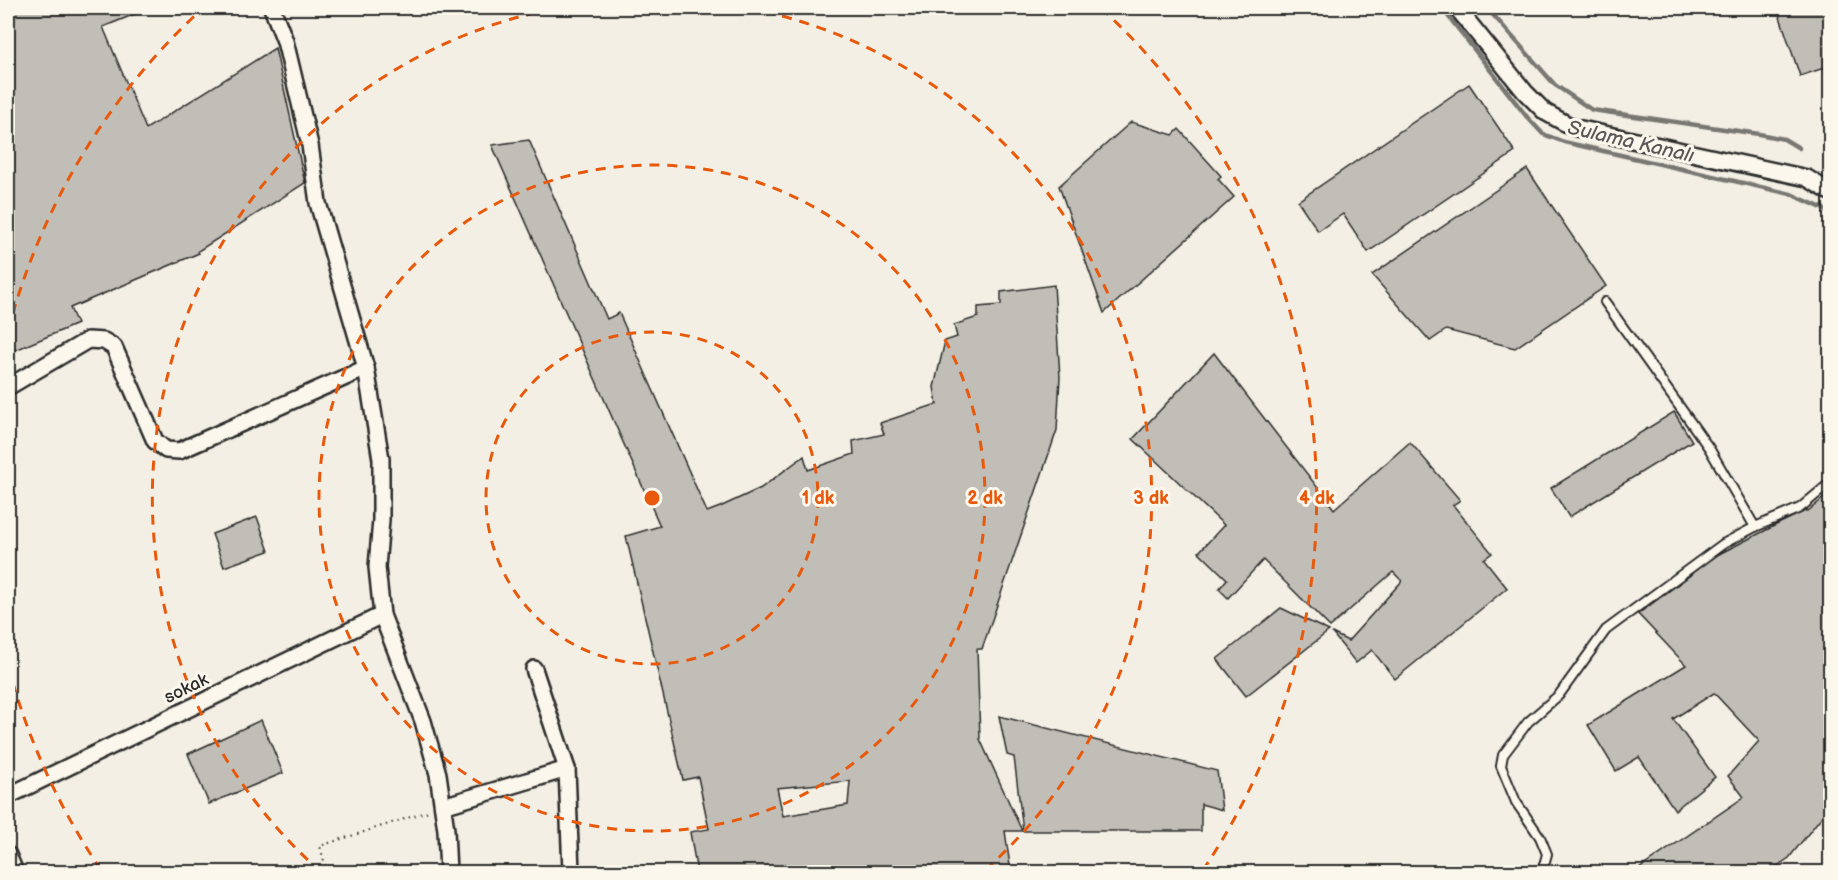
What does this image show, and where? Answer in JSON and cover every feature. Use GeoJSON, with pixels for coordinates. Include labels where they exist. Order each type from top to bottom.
{"type":"FeatureCollection","features":[{"type":"Feature","properties":{"kind":"street"},"geometry":{"type":"LineString","coordinates":[[272,8],[285,41],[310,145],[318,202],[366,368],[381,459],[381,520],[377,567],[382,615],[423,721],[438,774],[446,830],[448,873]]}},
{"type":"Feature","properties":{"kind":"street"},"geometry":{"type":"LineString","coordinates":[[1457,8],[1525,92],[1545,112],[1572,127],[1807,178],[1830,192]]}},
{"type":"Feature","properties":{"kind":"street"},"geometry":{"type":"LineString","coordinates":[[8,387],[87,340],[104,341],[114,347],[155,441],[166,450],[179,451],[366,368]]}},
{"type":"Feature","properties":{"kind":"street","name":"sokak"},"geometry":{"type":"LineString","coordinates":[[8,796],[382,615]]}},
{"type":"Feature","properties":{"kind":"street"},"geometry":{"type":"LineString","coordinates":[[534,669],[567,769],[571,873]]}},
{"type":"Feature","properties":{"kind":"street"},"geometry":{"type":"LineString","coordinates":[[443,806],[567,769]]}},
{"type":"Feature","properties":{"kind":"street"},"geometry":{"type":"LineString","coordinates":[[8,855],[15,873]]}},
{"type":"Feature","properties":{"kind":"lane"},"geometry":{"type":"LineString","coordinates":[[1605,302],[1708,448],[1755,527]]}},
{"type":"Feature","properties":{"kind":"lane"},"geometry":{"type":"LineString","coordinates":[[1542,873],[1547,854],[1540,837],[1516,802],[1501,766],[1503,755],[1528,722],[1559,695],[1606,630],[1723,544],[1755,527],[1800,508],[1830,483]]}},
{"type":"Feature","properties":{"kind":"path"},"geometry":{"type":"LineString","coordinates":[[327,873],[320,846],[443,806]]}},
{"type":"Feature","properties":{"kind":"building"},"geometry":{"type":"Polygon","coordinates":[[[8,8],[150,8],[103,27],[146,129],[275,48],[305,183],[198,251],[199,253],[70,308],[77,324],[13,351],[8,338],[8,8]]]}},
{"type":"Feature","properties":{"kind":"building"},"geometry":{"type":"Polygon","coordinates":[[[1777,8],[1830,8],[1830,66],[1800,76],[1777,8]]]}},
{"type":"Feature","properties":{"kind":"building"},"geometry":{"type":"Polygon","coordinates":[[[1469,84],[1515,152],[1368,252],[1343,214],[1318,231],[1298,201],[1469,84]]]}},
{"type":"Feature","properties":{"kind":"building"},"geometry":{"type":"Polygon","coordinates":[[[1131,122],[1173,135],[1179,129],[1221,176],[1218,179],[1234,197],[1104,313],[1059,186],[1131,122]]]}},
{"type":"Feature","properties":{"kind":"building"},"geometry":{"type":"Polygon","coordinates":[[[529,140],[607,319],[619,313],[707,512],[761,488],[804,456],[808,470],[854,454],[853,441],[884,434],[880,423],[937,404],[934,387],[945,341],[957,337],[954,325],[978,317],[978,307],[1001,305],[1001,292],[1054,285],[1060,377],[1057,430],[982,649],[977,649],[980,739],[1022,831],[1005,831],[1011,873],[697,873],[690,832],[709,829],[698,777],[683,780],[626,536],[660,526],[492,145],[529,140]],[[850,781],[777,788],[783,816],[848,805],[850,781]]]}},
{"type":"Feature","properties":{"kind":"building"},"geometry":{"type":"Polygon","coordinates":[[[1527,169],[1606,286],[1515,348],[1446,330],[1430,341],[1372,275],[1527,169]]]}},
{"type":"Feature","properties":{"kind":"building"},"geometry":{"type":"Polygon","coordinates":[[[1214,353],[1334,509],[1410,442],[1460,500],[1453,505],[1492,553],[1484,559],[1507,588],[1395,679],[1372,650],[1356,663],[1332,633],[1348,641],[1402,581],[1393,572],[1330,627],[1263,560],[1228,598],[1219,589],[1227,579],[1199,552],[1224,525],[1133,439],[1214,353]]]}},
{"type":"Feature","properties":{"kind":"building"},"geometry":{"type":"Polygon","coordinates":[[[1674,412],[1692,441],[1569,517],[1551,488],[1674,412]]]}},
{"type":"Feature","properties":{"kind":"building"},"geometry":{"type":"Polygon","coordinates":[[[1830,493],[1830,806],[1789,858],[1767,873],[1633,873],[1744,797],[1728,776],[1759,741],[1714,693],[1673,719],[1715,777],[1675,810],[1639,757],[1616,771],[1588,725],[1686,665],[1638,614],[1719,554],[1808,511],[1830,493]]]}},
{"type":"Feature","properties":{"kind":"building"},"geometry":{"type":"Polygon","coordinates":[[[257,517],[269,551],[224,567],[212,534],[257,517]]]}},
{"type":"Feature","properties":{"kind":"building"},"geometry":{"type":"Polygon","coordinates":[[[1281,608],[1329,631],[1246,696],[1217,659],[1281,608]]]}},
{"type":"Feature","properties":{"kind":"building"},"geometry":{"type":"Polygon","coordinates":[[[999,716],[1217,771],[1222,810],[1201,804],[1201,831],[1023,831],[1014,757],[1007,755],[999,716]]]}},
{"type":"Feature","properties":{"kind":"building"},"geometry":{"type":"Polygon","coordinates":[[[261,720],[283,773],[209,804],[188,754],[261,720]]]}},
{"type":"Feature","properties":{"kind":"waterway","name":"Sulama Kanalı"},"geometry":{"type":"LineString","coordinates":[[1442,8],[1527,117],[1543,134],[1564,142],[1791,194],[1824,209],[1830,215]]}},
{"type":"Feature","properties":{"kind":"waterway"},"geometry":{"type":"LineString","coordinates":[[1487,8],[1555,85],[1592,110],[1759,134],[1784,139],[1799,148]]}}]}
